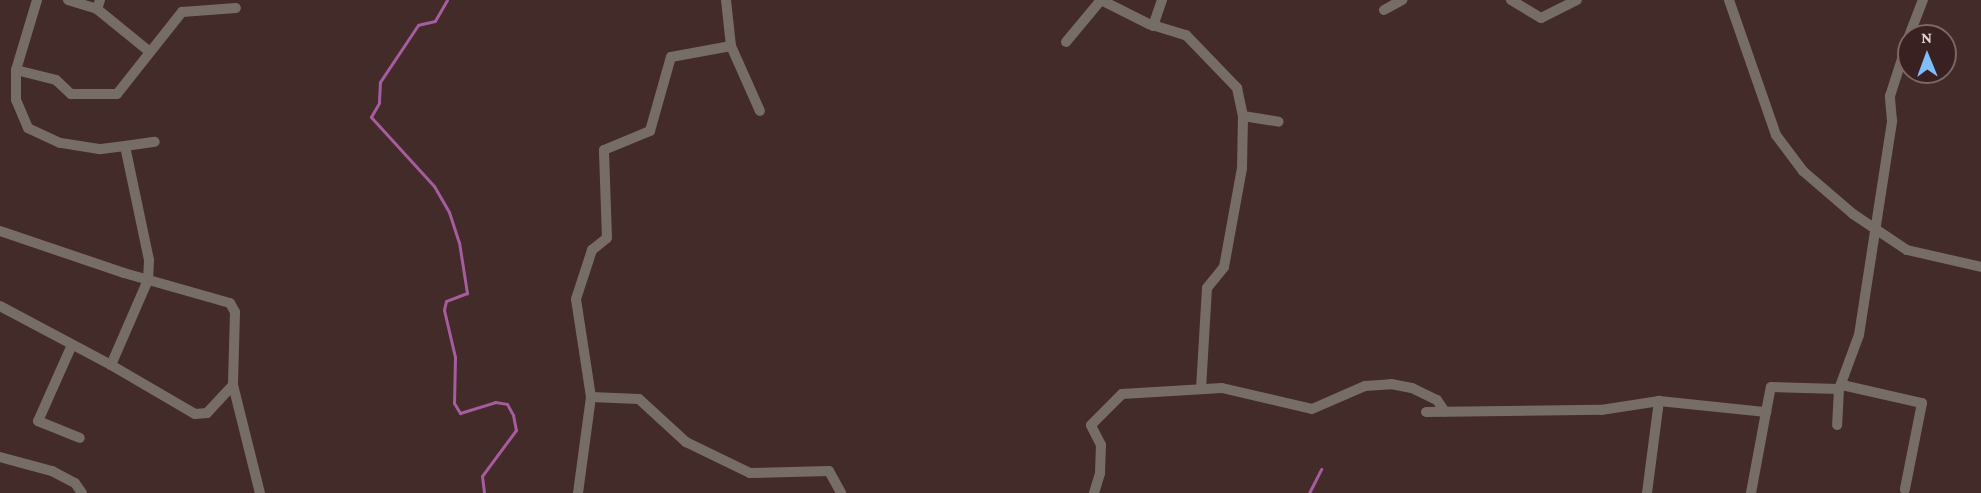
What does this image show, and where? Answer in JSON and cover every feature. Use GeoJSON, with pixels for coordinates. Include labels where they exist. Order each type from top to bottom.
{"type":"FeatureCollection","features":[{"type":"Feature","properties":{"kind":"street"},"geometry":{"type":"LineString","coordinates":[[37,0],[16,70],[16,100],[28,128],[60,143],[99,149],[155,142]]}},
{"type":"Feature","properties":{"kind":"street"},"geometry":{"type":"LineString","coordinates":[[68,0],[99,4],[150,52]]}},
{"type":"Feature","properties":{"kind":"street"},"geometry":{"type":"LineString","coordinates":[[726,0],[731,46],[760,111]]}},
{"type":"Feature","properties":{"kind":"street"},"geometry":{"type":"LineString","coordinates":[[1066,42],[1101,0],[1153,26],[1186,35],[1237,88],[1243,116],[1242,168],[1224,267],[1207,288],[1201,389]]}},
{"type":"Feature","properties":{"kind":"street"},"geometry":{"type":"LineString","coordinates":[[1153,26],[1162,0]]}},
{"type":"Feature","properties":{"kind":"street"},"geometry":{"type":"LineString","coordinates":[[1384,10],[1402,0]]}},
{"type":"Feature","properties":{"kind":"street"},"geometry":{"type":"LineString","coordinates":[[1511,0],[1541,18],[1577,0]]}},
{"type":"Feature","properties":{"kind":"street"},"geometry":{"type":"LineString","coordinates":[[1729,0],[1776,135],[1803,171],[1876,231],[1907,250],[1980,266]]}},
{"type":"Feature","properties":{"kind":"street"},"geometry":{"type":"LineString","coordinates":[[1914,24],[1923,0]]}},
{"type":"Feature","properties":{"kind":"street"},"geometry":{"type":"LineString","coordinates":[[16,70],[56,80],[71,94],[117,94],[182,12],[236,8]]}},
{"type":"Feature","properties":{"kind":"street"},"geometry":{"type":"LineString","coordinates":[[578,493],[591,398],[576,299],[592,250],[607,238],[604,150],[650,131],[671,57],[731,46]]}},
{"type":"Feature","properties":{"kind":"street"},"geometry":{"type":"LineString","coordinates":[[1837,425],[1840,387],[1859,335],[1892,121],[1890,96],[1897,74]]}},
{"type":"Feature","properties":{"kind":"street"},"geometry":{"type":"LineString","coordinates":[[1243,116],[1279,122]]}},
{"type":"Feature","properties":{"kind":"street"},"geometry":{"type":"LineString","coordinates":[[111,365],[148,280],[148,250],[126,146]]}},
{"type":"Feature","properties":{"kind":"street"},"geometry":{"type":"LineString","coordinates":[[0,231],[148,280],[230,303],[235,312],[233,385],[260,493]]}},
{"type":"Feature","properties":{"kind":"street"},"geometry":{"type":"LineString","coordinates":[[0,306],[71,347],[111,365],[195,414],[207,413],[233,385]]}},
{"type":"Feature","properties":{"kind":"street"},"geometry":{"type":"LineString","coordinates":[[71,347],[38,421],[80,438]]}},
{"type":"Feature","properties":{"kind":"street"},"geometry":{"type":"LineString","coordinates":[[1094,493],[1100,473],[1101,445],[1091,425],[1122,394],[1222,388],[1312,409],[1365,386],[1391,384],[1412,388],[1437,400],[1445,412]]}},
{"type":"Feature","properties":{"kind":"street"},"geometry":{"type":"LineString","coordinates":[[1751,493],[1771,387],[1840,387],[1922,404],[1905,489]]}},
{"type":"Feature","properties":{"kind":"street"},"geometry":{"type":"LineString","coordinates":[[591,398],[639,399],[686,442],[750,473],[829,471],[841,493]]}},
{"type":"Feature","properties":{"kind":"street"},"geometry":{"type":"LineString","coordinates":[[1426,412],[1601,410],[1659,401],[1766,412]]}},
{"type":"Feature","properties":{"kind":"street"},"geometry":{"type":"LineString","coordinates":[[1647,493],[1659,401]]}},
{"type":"Feature","properties":{"kind":"street"},"geometry":{"type":"LineString","coordinates":[[0,456],[52,471],[75,483],[82,493]]}},
{"type":"Feature","properties":{"kind":"waterway"},"geometry":{"type":"LineString","coordinates":[[447,0],[435,21],[418,25],[380,82],[379,103],[371,117],[434,186],[449,212],[459,242],[467,293],[446,301],[444,310],[455,357],[454,403],[460,413],[495,402],[507,404],[513,415],[516,430],[482,476],[484,493]]}},
{"type":"Feature","properties":{"kind":"waterway"},"geometry":{"type":"LineString","coordinates":[[1309,493],[1321,469]]}}]}
